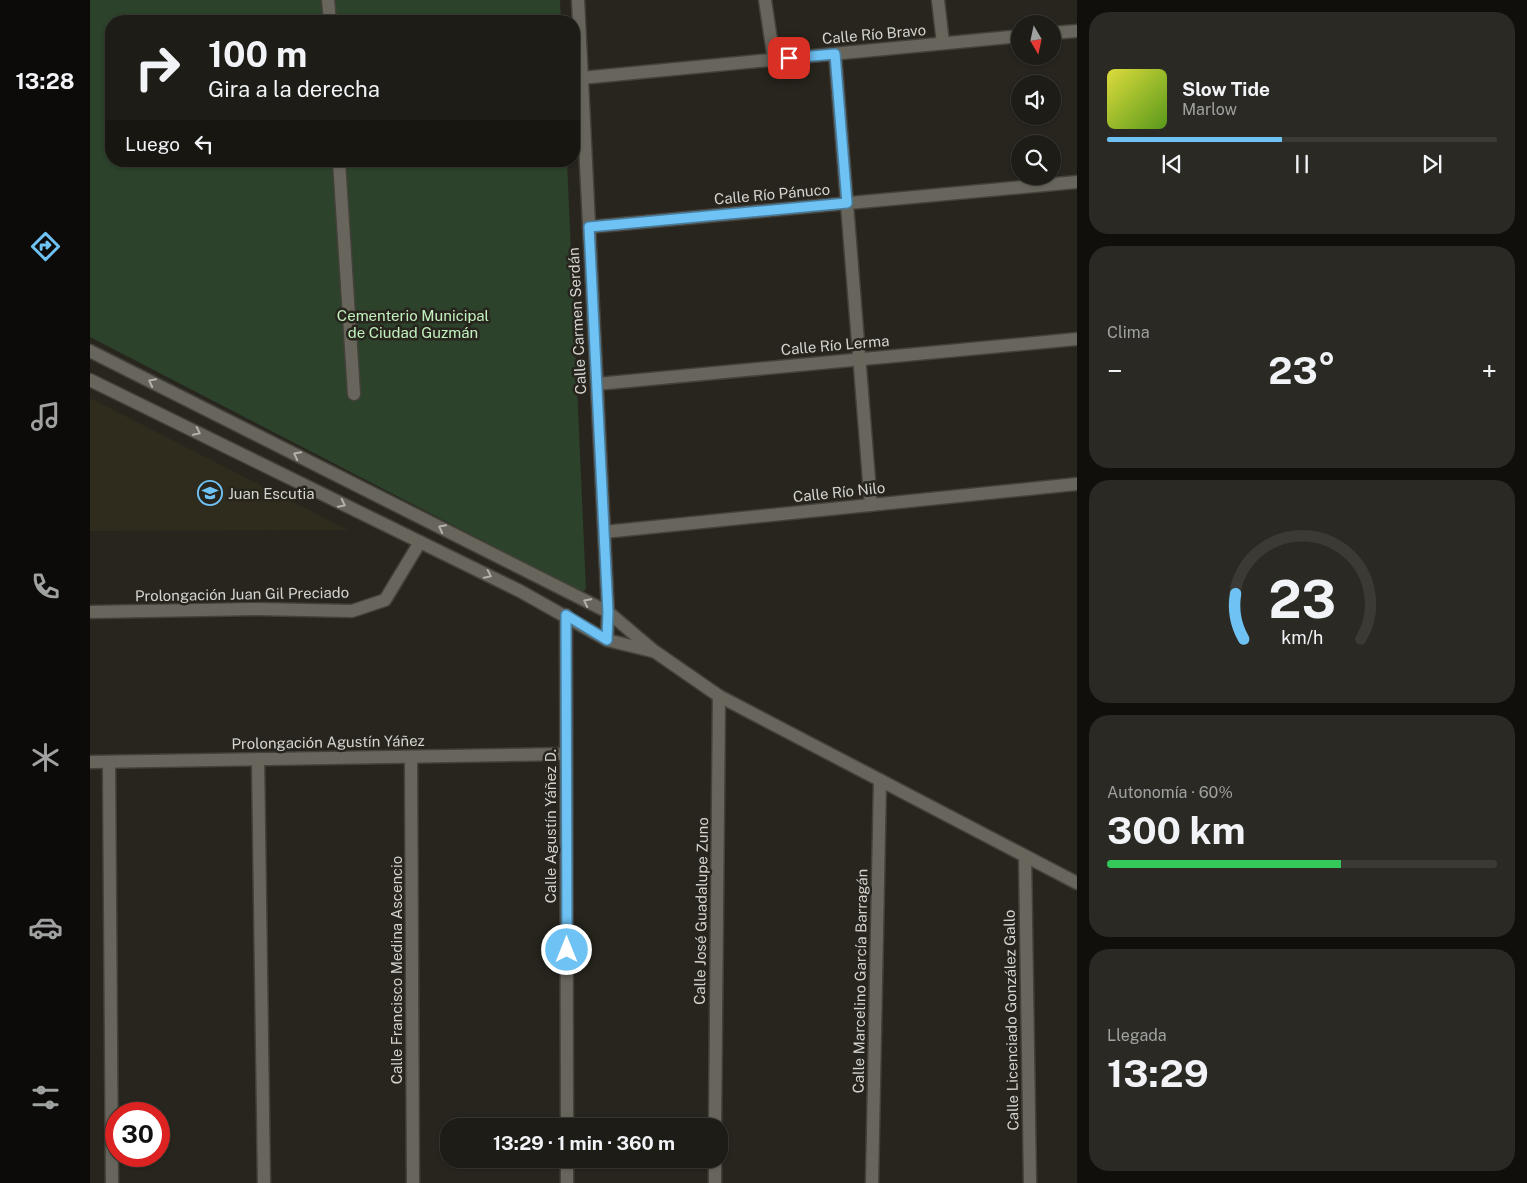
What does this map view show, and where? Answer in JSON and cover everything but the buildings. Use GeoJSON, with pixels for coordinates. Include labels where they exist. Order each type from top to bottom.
{"type":"FeatureCollection","features":[{"type":"Feature","properties":{"kind":"street"},"geometry":{"type":"LineString","coordinates":[[328,0],[329,15]]}},
{"type":"Feature","properties":{"kind":"street","name":"Calle Carmen Serdán"},"geometry":{"type":"LineString","coordinates":[[578,0],[579,15]]}},
{"type":"Feature","properties":{"kind":"street"},"geometry":{"type":"LineString","coordinates":[[765,0],[774,60]]}},
{"type":"Feature","properties":{"kind":"street"},"geometry":{"type":"LineString","coordinates":[[938,0],[943,44]]}},
{"type":"Feature","properties":{"kind":"street"},"geometry":{"type":"LineString","coordinates":[[1061,32],[1077,31]]}},
{"type":"Feature","properties":{"kind":"street","name":"Calle Río Bravo"},"geometry":{"type":"LineString","coordinates":[[582,78],[1011,37]]}},
{"type":"Feature","properties":{"kind":"street","name":"Calle Carmen Serdán"},"geometry":{"type":"LineString","coordinates":[[580,39],[608,612],[607,640]]}},
{"type":"Feature","properties":{"kind":"street"},"geometry":{"type":"LineString","coordinates":[[835,54],[871,505]]}},
{"type":"Feature","properties":{"kind":"street"},"geometry":{"type":"LineString","coordinates":[[339,167],[354,394]]}},
{"type":"Feature","properties":{"kind":"street","name":"Calle Río Pánuco"},"geometry":{"type":"LineString","coordinates":[[589,227],[1077,182]]}},
{"type":"Feature","properties":{"kind":"street","name":"Calle Río Lerma"},"geometry":{"type":"LineString","coordinates":[[597,384],[1077,339]]}},
{"type":"Feature","properties":{"kind":"street"},"geometry":{"type":"LineString","coordinates":[[90,351],[608,612],[654,651],[719,696],[1077,884]]}},
{"type":"Feature","properties":{"kind":"street"},"geometry":{"type":"LineString","coordinates":[[90,380],[566,615],[607,640],[654,651]]}},
{"type":"Feature","properties":{"kind":"street","name":"Calle Río Nilo"},"geometry":{"type":"LineString","coordinates":[[604,532],[1077,484]]}},
{"type":"Feature","properties":{"kind":"street","name":"Prolongación Juan Gil Preciado"},"geometry":{"type":"LineString","coordinates":[[90,612],[257,609],[352,611],[385,600],[420,542]]}},
{"type":"Feature","properties":{"kind":"street","name":"Calle Agustín Yáñez D."},"geometry":{"type":"LineString","coordinates":[[566,615],[567,1118]]}},
{"type":"Feature","properties":{"kind":"street","name":"Calle José Guadalupe Zuno"},"geometry":{"type":"LineString","coordinates":[[715,1118],[719,696]]}},
{"type":"Feature","properties":{"kind":"street","name":"Prolongación Agustín Yáñez"},"geometry":{"type":"LineString","coordinates":[[90,762],[566,754]]}},
{"type":"Feature","properties":{"kind":"street","name":"Calle Francisco Medina Ascencio"},"geometry":{"type":"LineString","coordinates":[[411,757],[413,1183]]}},
{"type":"Feature","properties":{"kind":"street"},"geometry":{"type":"LineString","coordinates":[[258,759],[264,1183]]}},
{"type":"Feature","properties":{"kind":"street"},"geometry":{"type":"LineString","coordinates":[[109,762],[112,1183]]}},
{"type":"Feature","properties":{"kind":"street","name":"Calle Marcelino García Barragán"},"geometry":{"type":"LineString","coordinates":[[872,1183],[880,780]]}},
{"type":"Feature","properties":{"kind":"street","name":"Calle Licenciado González Gallo"},"geometry":{"type":"LineString","coordinates":[[1025,856],[1030,1183]]}},
{"type":"Feature","properties":{"kind":"street"},"geometry":{"type":"LineString","coordinates":[[567,1168],[568,1183]]}},
{"type":"Feature","properties":{"kind":"street"},"geometry":{"type":"LineString","coordinates":[[715,1168],[715,1183]]}},
{"type":"Feature","properties":{"kind":"shaded area"},"geometry":{"type":"Polygon","coordinates":[[[90,398],[348,530],[90,531],[90,398]]]}},
{"type":"Feature","properties":{"kind":"green space","name":"Cementerio Municipal de Ciudad Guzmán"},"geometry":{"type":"Polygon","coordinates":[[[90,0],[560,0],[561,15],[105,15],[105,167],[567,167],[586,589],[582,592],[90,337],[90,0]]]}},
{"type":"Feature","properties":{"kind":"place","name":"Juan Escutia"},"geometry":{"type":"Point","coordinates":[210,493]}},
{"type":"Feature","properties":{"kind":"route"},"geometry":{"type":"LineString","coordinates":[[567,950],[566,615],[607,640],[608,612],[589,227],[847,203],[835,54],[789,58]]}}]}
